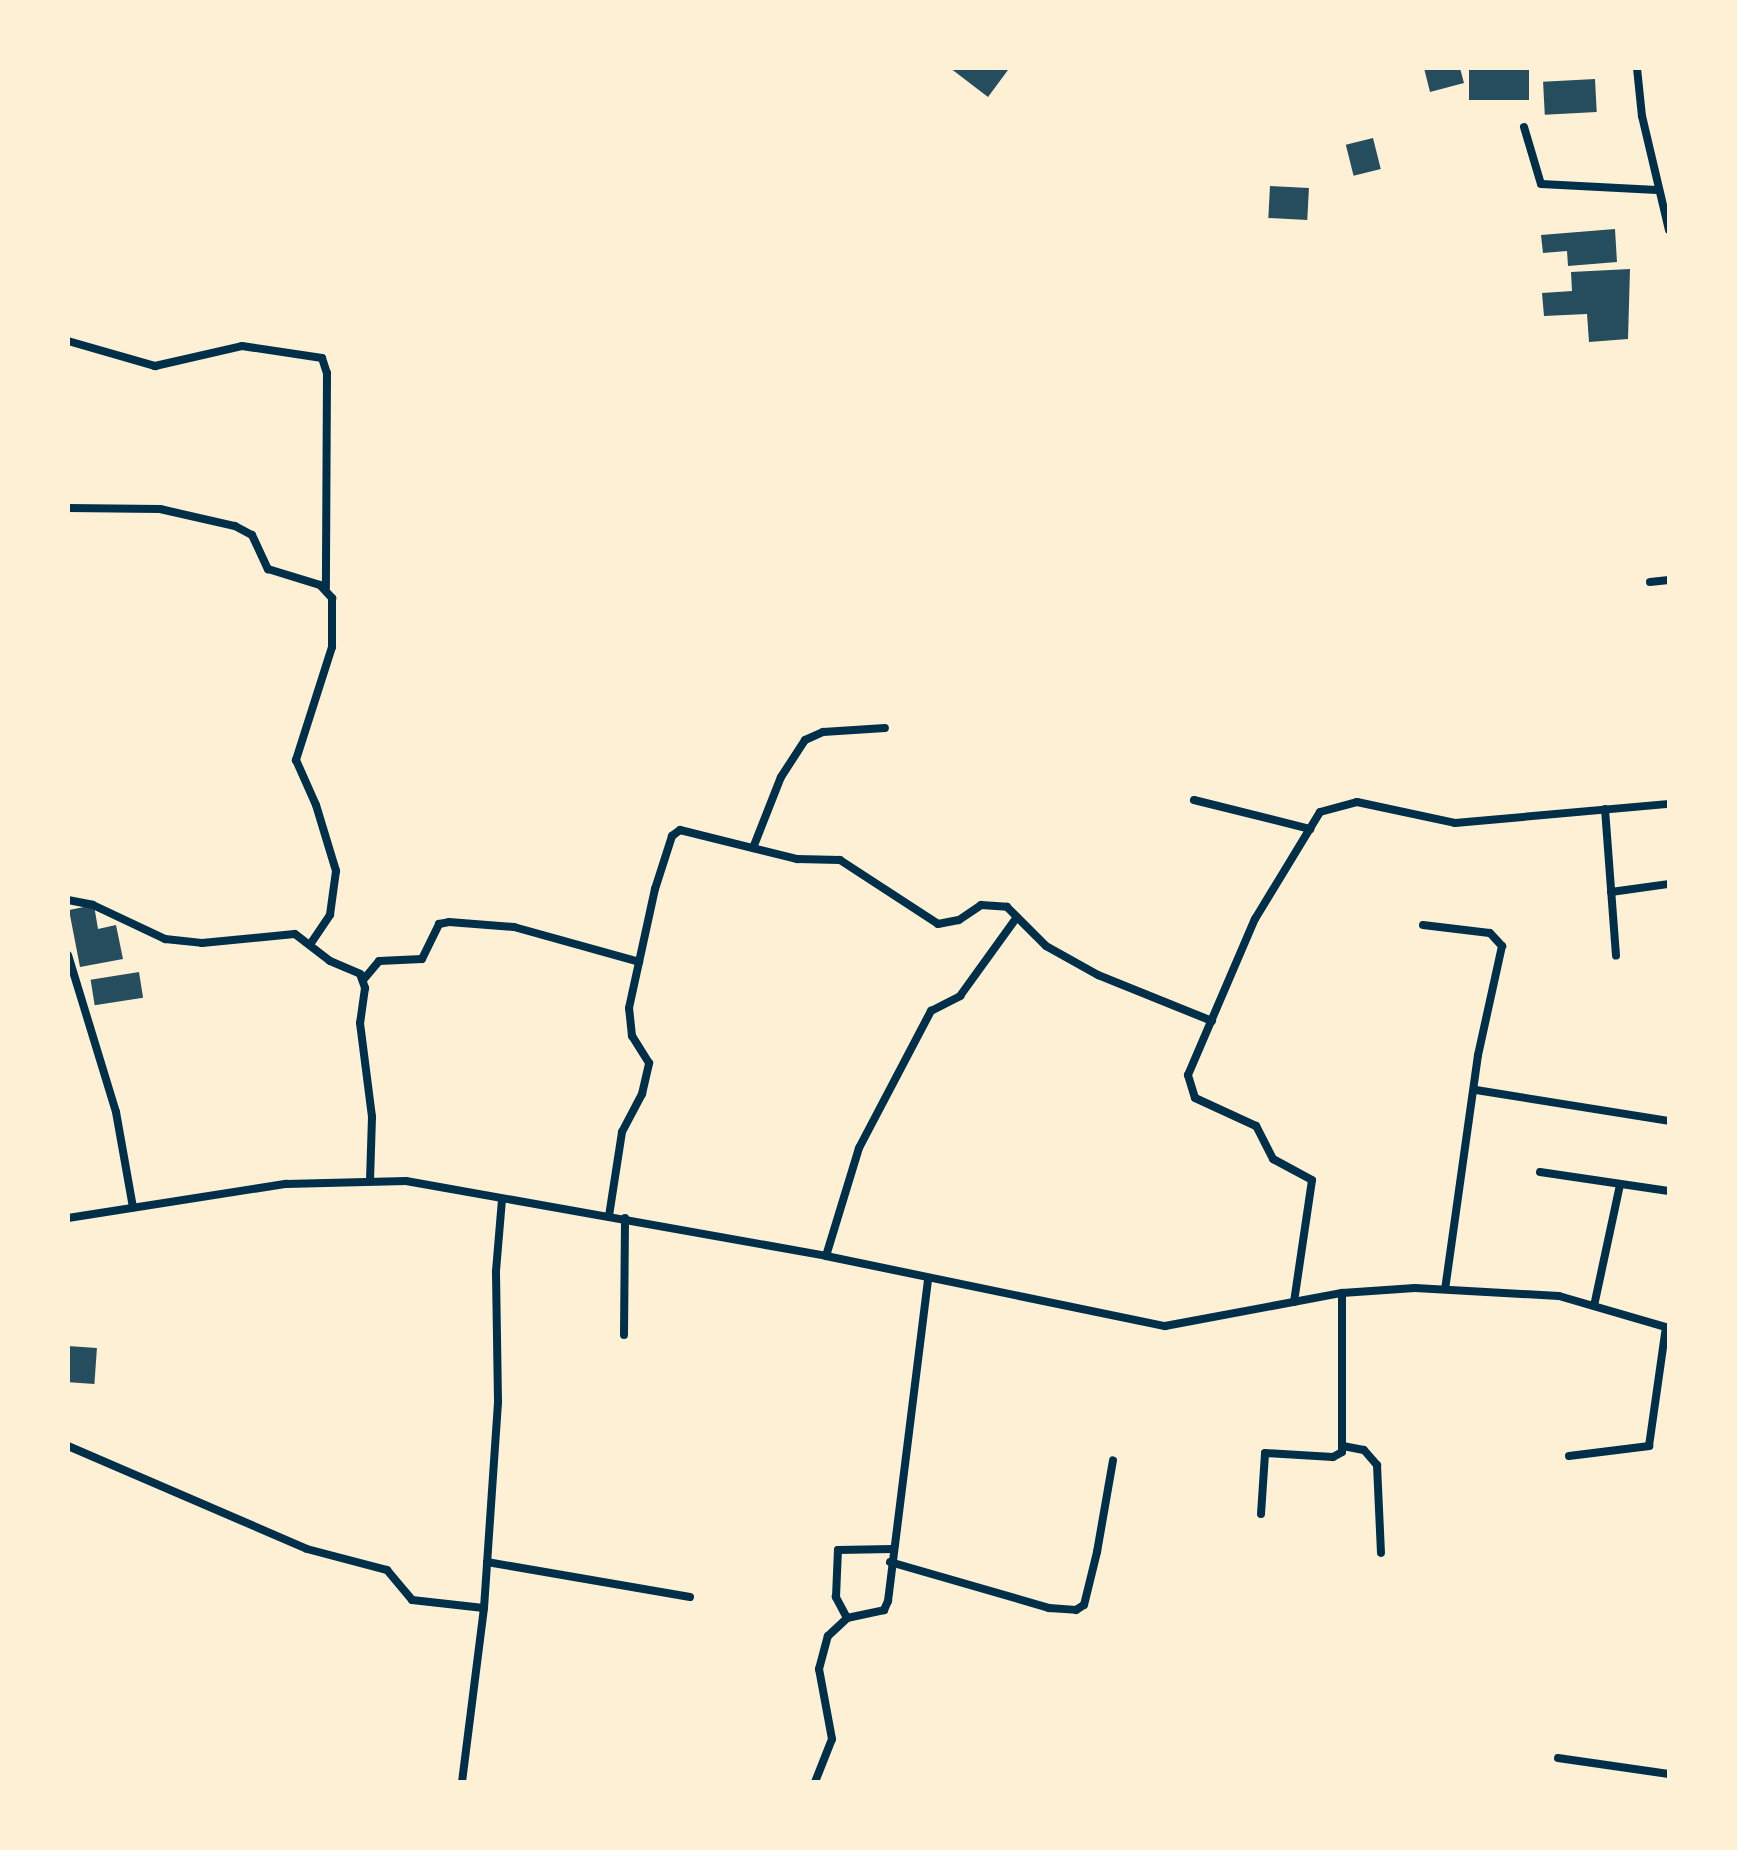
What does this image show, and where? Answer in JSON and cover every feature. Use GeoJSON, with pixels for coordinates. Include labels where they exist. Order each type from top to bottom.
{"type":"FeatureCollection","features":[{"type":"Feature","properties":{"kind":"street"},"geometry":{"type":"LineString","coordinates":[[1637,68],[1657,190],[1669,230]]}},
{"type":"Feature","properties":{"kind":"street"},"geometry":{"type":"LineString","coordinates":[[1524,127],[1541,184],[1657,190]]}},
{"type":"Feature","properties":{"kind":"street"},"geometry":{"type":"LineString","coordinates":[[68,341],[155,366],[242,346],[322,358],[327,373],[326,588],[335,627],[332,647],[296,760],[316,805],[336,871],[330,915],[312,942]]}},
{"type":"Feature","properties":{"kind":"street"},"geometry":{"type":"LineString","coordinates":[[68,508],[160,509],[235,526],[252,535],[268,569],[326,588]]}},
{"type":"Feature","properties":{"kind":"street"},"geometry":{"type":"LineString","coordinates":[[1650,582],[1669,580]]}},
{"type":"Feature","properties":{"kind":"street"},"geometry":{"type":"LineString","coordinates":[[753,848],[781,777],[805,740],[823,732],[885,728]]}},
{"type":"Feature","properties":{"kind":"street"},"geometry":{"type":"LineString","coordinates":[[1194,800],[1310,829]]}},
{"type":"Feature","properties":{"kind":"street"},"geometry":{"type":"LineString","coordinates":[[1294,1302],[1312,1180],[1306,1172],[1273,1159],[1256,1126],[1195,1098],[1188,1088],[1188,1075],[1255,919],[1320,812],[1357,802],[1442,823],[1669,804]]}},
{"type":"Feature","properties":{"kind":"street"},"geometry":{"type":"LineString","coordinates":[[1605,809],[1616,956]]}},
{"type":"Feature","properties":{"kind":"street"},"geometry":{"type":"LineString","coordinates":[[609,1216],[622,1132],[642,1094],[649,1063],[627,1021],[639,962],[672,836],[688,830],[797,859],[840,860],[938,924],[959,920],[981,905],[1007,907],[1046,946],[1098,975],[1212,1021]]}},
{"type":"Feature","properties":{"kind":"street"},"geometry":{"type":"LineString","coordinates":[[1611,892],[1669,884]]}},
{"type":"Feature","properties":{"kind":"street"},"geometry":{"type":"LineString","coordinates":[[68,900],[93,905],[165,939],[202,943],[295,934],[312,942],[330,961],[364,979]]}},
{"type":"Feature","properties":{"kind":"street"},"geometry":{"type":"LineString","coordinates":[[826,1256],[859,1148],[924,1023],[931,1011],[960,996],[1017,917]]}},
{"type":"Feature","properties":{"kind":"street"},"geometry":{"type":"LineString","coordinates":[[370,1180],[372,1117],[360,1023],[364,979],[379,961],[422,959],[439,924],[449,922],[514,927],[639,962]]}},
{"type":"Feature","properties":{"kind":"street"},"geometry":{"type":"LineString","coordinates":[[1423,925],[1490,933],[1502,946],[1478,1055],[1476,1090],[1445,1289]]}},
{"type":"Feature","properties":{"kind":"street"},"geometry":{"type":"LineString","coordinates":[[68,955],[116,1112],[133,1207]]}},
{"type":"Feature","properties":{"kind":"street"},"geometry":{"type":"LineString","coordinates":[[1476,1090],[1669,1121]]}},
{"type":"Feature","properties":{"kind":"street"},"geometry":{"type":"LineString","coordinates":[[1540,1172],[1669,1191]]}},
{"type":"Feature","properties":{"kind":"street"},"geometry":{"type":"LineString","coordinates":[[68,1218],[286,1184],[370,1180],[439,1184],[502,1199],[625,1218],[826,1256],[1165,1326],[1342,1293],[1445,1289],[1521,1290],[1594,1306],[1667,1327],[1649,1446],[1569,1456]]}},
{"type":"Feature","properties":{"kind":"street"},"geometry":{"type":"LineString","coordinates":[[1594,1306],[1620,1185]]}},
{"type":"Feature","properties":{"kind":"street"},"geometry":{"type":"LineString","coordinates":[[462,1782],[484,1608],[502,1199]]}},
{"type":"Feature","properties":{"kind":"street"},"geometry":{"type":"LineString","coordinates":[[624,1335],[625,1218]]}},
{"type":"Feature","properties":{"kind":"street"},"geometry":{"type":"LineString","coordinates":[[815,1782],[828,1755],[833,1726],[820,1686],[823,1651],[828,1636],[847,1618],[884,1610],[928,1279]]}},
{"type":"Feature","properties":{"kind":"street"},"geometry":{"type":"LineString","coordinates":[[1261,1514],[1265,1453],[1333,1457],[1343,1446],[1342,1293]]}},
{"type":"Feature","properties":{"kind":"street"},"geometry":{"type":"LineString","coordinates":[[68,1446],[307,1549],[387,1570],[412,1600],[484,1608]]}},
{"type":"Feature","properties":{"kind":"street"},"geometry":{"type":"LineString","coordinates":[[1343,1446],[1364,1450],[1377,1465],[1381,1553]]}},
{"type":"Feature","properties":{"kind":"street"},"geometry":{"type":"LineString","coordinates":[[890,1562],[1049,1608],[1076,1610],[1084,1605],[1113,1460]]}},
{"type":"Feature","properties":{"kind":"street"},"geometry":{"type":"LineString","coordinates":[[847,1618],[836,1597],[838,1550],[892,1549]]}},
{"type":"Feature","properties":{"kind":"street"},"geometry":{"type":"LineString","coordinates":[[487,1562],[690,1597]]}},
{"type":"Feature","properties":{"kind":"street"},"geometry":{"type":"LineString","coordinates":[[1558,1758],[1669,1774]]}},
{"type":"Feature","properties":{"kind":"building"},"geometry":{"type":"Polygon","coordinates":[[[950,68],[1006,68],[1008,70],[988,97],[950,68]]]}},
{"type":"Feature","properties":{"kind":"building"},"geometry":{"type":"Polygon","coordinates":[[[1424,68],[1460,68],[1464,83],[1430,92],[1424,68]]]}},
{"type":"Feature","properties":{"kind":"building"},"geometry":{"type":"Polygon","coordinates":[[[1469,68],[1529,68],[1529,100],[1469,100],[1469,68]]]}},
{"type":"Feature","properties":{"kind":"building"},"geometry":{"type":"Polygon","coordinates":[[[1595,79],[1597,112],[1545,115],[1543,82],[1595,79]]]}},
{"type":"Feature","properties":{"kind":"building"},"geometry":{"type":"Polygon","coordinates":[[[1373,138],[1381,169],[1354,176],[1346,145],[1373,138]]]}},
{"type":"Feature","properties":{"kind":"building"},"geometry":{"type":"Polygon","coordinates":[[[1270,186],[1309,188],[1307,220],[1268,218],[1270,186]]]}},
{"type":"Feature","properties":{"kind":"building"},"geometry":{"type":"Polygon","coordinates":[[[1615,229],[1617,262],[1568,266],[1567,251],[1543,253],[1541,235],[1615,229]]]}},
{"type":"Feature","properties":{"kind":"building"},"geometry":{"type":"Polygon","coordinates":[[[1630,269],[1628,339],[1589,342],[1587,314],[1544,316],[1542,293],[1572,291],[1571,272],[1630,269]]]}},
{"type":"Feature","properties":{"kind":"building"},"geometry":{"type":"Polygon","coordinates":[[[94,905],[98,929],[116,925],[123,959],[80,967],[69,910],[94,905]]]}},
{"type":"Feature","properties":{"kind":"building"},"geometry":{"type":"Polygon","coordinates":[[[139,972],[143,998],[95,1005],[91,980],[139,972]]]}},
{"type":"Feature","properties":{"kind":"building"},"geometry":{"type":"Polygon","coordinates":[[[68,1346],[97,1348],[94,1384],[68,1382],[68,1346]]]}}]}
